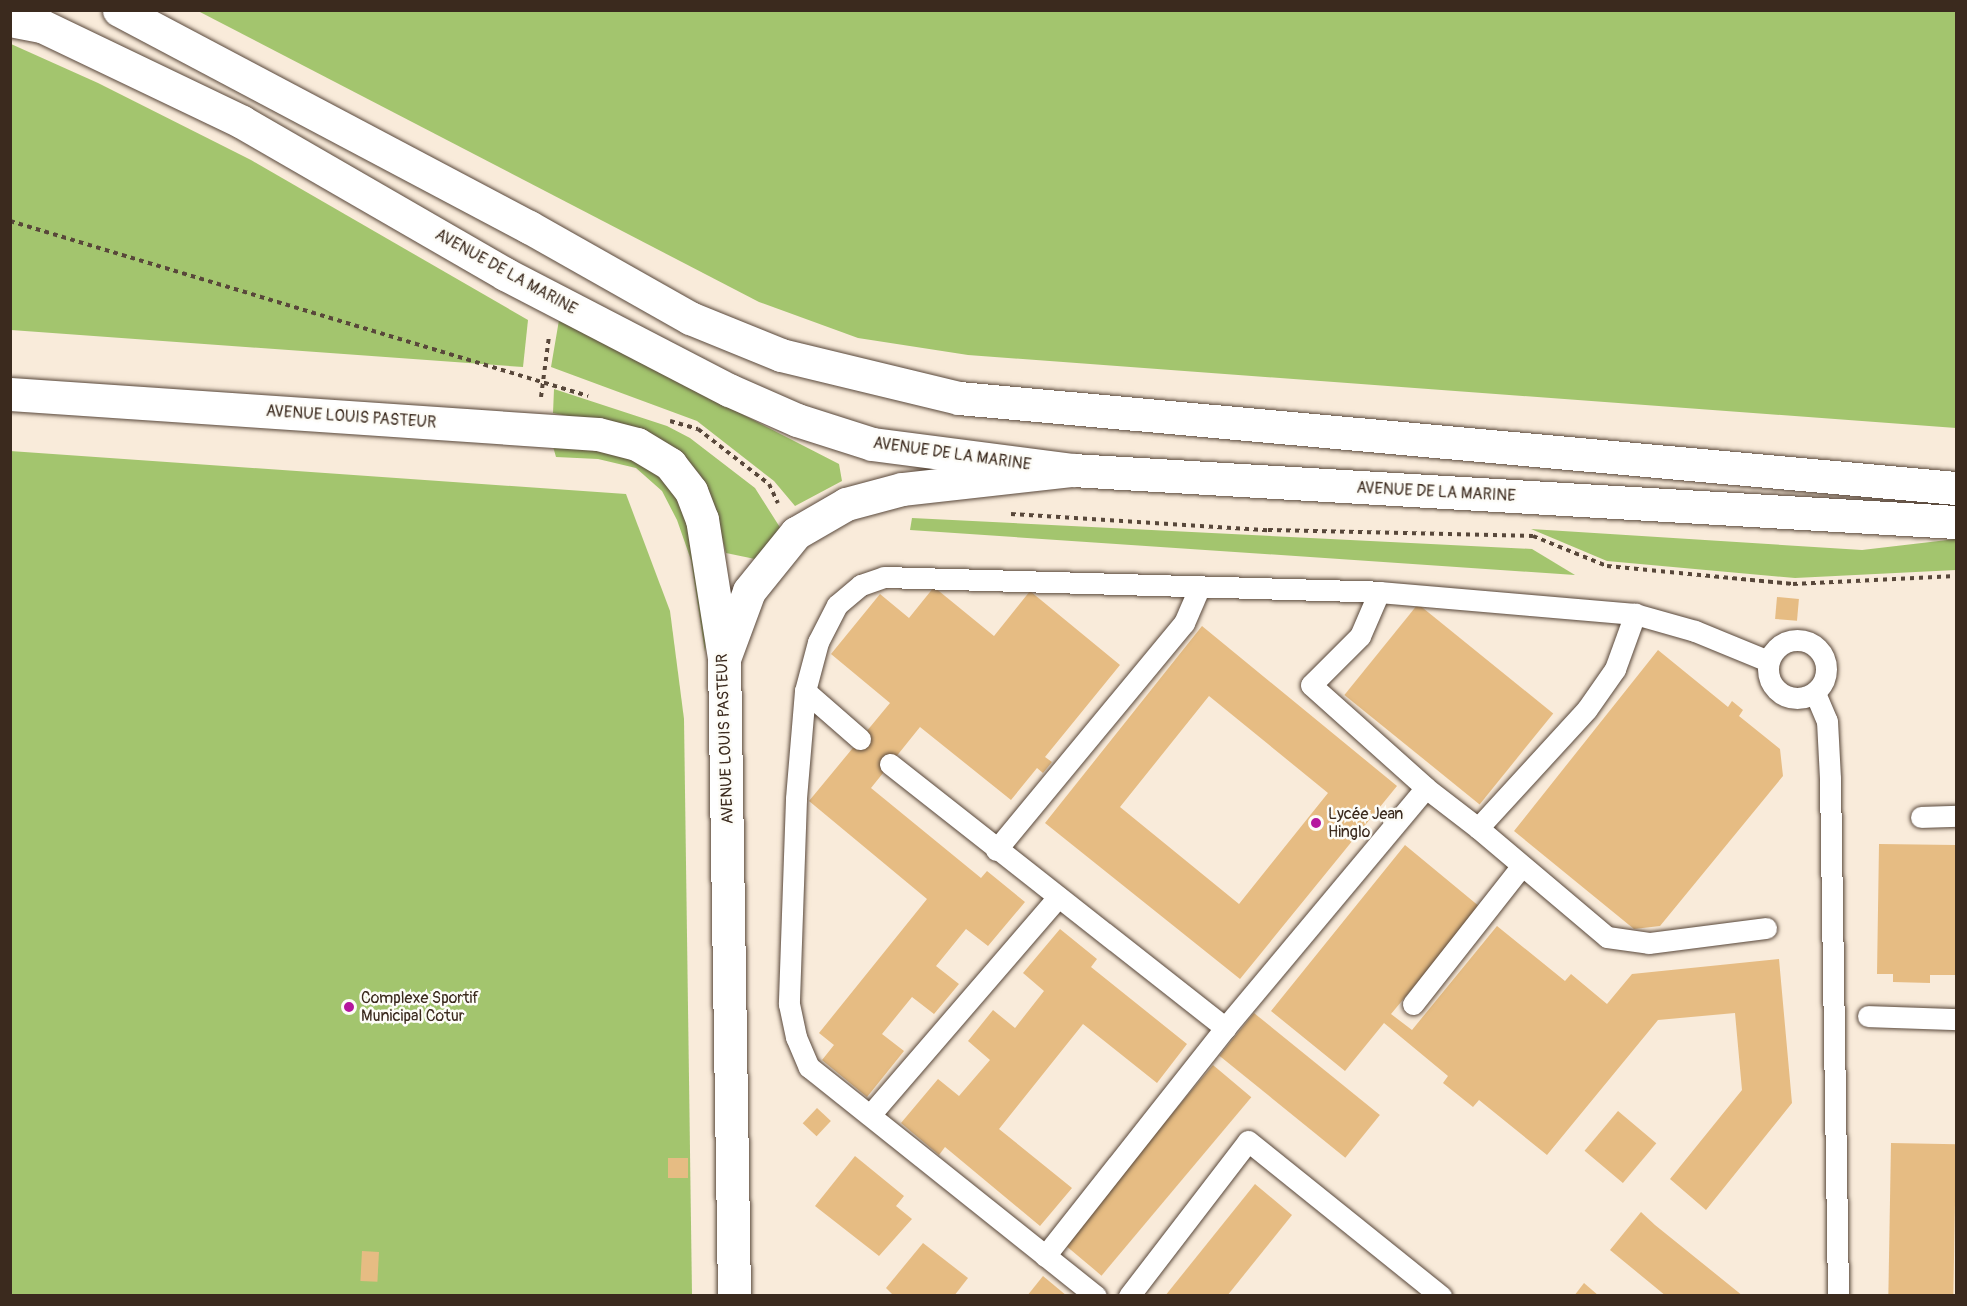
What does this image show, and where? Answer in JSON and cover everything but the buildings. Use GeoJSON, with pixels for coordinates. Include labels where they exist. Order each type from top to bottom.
{"type":"FeatureCollection","features":[{"type":"Feature","properties":{"kind":"main road"},"geometry":{"type":"LineString","coordinates":[[119,10],[529,227],[690,318],[781,355],[959,398],[1956,488]]}},
{"type":"Feature","properties":{"kind":"main road","name":"AVENUE DE LA MARINE"},"geometry":{"type":"LineString","coordinates":[[10,20],[42,26],[242,122],[554,300],[729,390],[797,420],[872,444],[1072,470],[1956,522]]}},
{"type":"Feature","properties":{"kind":"main road","name":"AVENUE LOUIS PASTEUR"},"geometry":{"type":"LineString","coordinates":[[10,394],[598,434],[637,444],[670,464],[691,491],[702,519],[724,658],[734,1296]]}},
{"type":"Feature","properties":{"kind":"main road"},"geometry":{"type":"LineString","coordinates":[[724,658],[749,591],[796,533],[846,504],[902,489],[1072,470]]}},
{"type":"Feature","properties":{"kind":"lane"},"geometry":{"type":"LineString","coordinates":[[1096,1296],[809,1067],[796,1037],[789,1005],[796,799],[805,691],[818,642],[837,605],[861,585],[885,577],[1379,592],[1635,614],[1695,631],[1768,661]]}},
{"type":"Feature","properties":{"kind":"lane"},"geometry":{"type":"LineString","coordinates":[[996,850],[1185,622],[1200,586]]}},
{"type":"Feature","properties":{"kind":"lane"},"geometry":{"type":"LineString","coordinates":[[1379,592],[1360,636],[1311,685],[1426,788],[1478,828],[1521,867],[1607,937],[1649,943],[1766,928]]}},
{"type":"Feature","properties":{"kind":"lane"},"geometry":{"type":"LineString","coordinates":[[1478,828],[1587,709],[1615,669],[1635,614]]}},
{"type":"Feature","properties":{"kind":"lane"},"geometry":{"type":"LineString","coordinates":[[1796,640],[1814,645],[1825,659],[1825,678],[1815,693],[1798,699],[1780,694],[1769,680],[1768,661],[1778,646],[1796,640]]}},
{"type":"Feature","properties":{"kind":"lane"},"geometry":{"type":"LineString","coordinates":[[805,691],[860,739]]}},
{"type":"Feature","properties":{"kind":"lane"},"geometry":{"type":"LineString","coordinates":[[1815,693],[1827,721],[1830,779],[1838,1296]]}},
{"type":"Feature","properties":{"kind":"lane"},"geometry":{"type":"LineString","coordinates":[[890,764],[996,850],[1225,1028]]}},
{"type":"Feature","properties":{"kind":"lane"},"geometry":{"type":"LineString","coordinates":[[1045,1256],[1225,1028],[1426,788]]}},
{"type":"Feature","properties":{"kind":"lane"},"geometry":{"type":"LineString","coordinates":[[1921,817],[1956,816]]}},
{"type":"Feature","properties":{"kind":"lane"},"geometry":{"type":"LineString","coordinates":[[1413,1004],[1521,867]]}},
{"type":"Feature","properties":{"kind":"lane"},"geometry":{"type":"LineString","coordinates":[[870,1115],[1058,897]]}},
{"type":"Feature","properties":{"kind":"lane"},"geometry":{"type":"LineString","coordinates":[[1868,1016],[1956,1019]]}},
{"type":"Feature","properties":{"kind":"lane"},"geometry":{"type":"LineString","coordinates":[[1129,1296],[1248,1141],[1441,1296]]}},
{"type":"Feature","properties":{"kind":"path"},"geometry":{"type":"LineString","coordinates":[[10,221],[598,399]]}},
{"type":"Feature","properties":{"kind":"path"},"geometry":{"type":"LineString","coordinates":[[541,430],[542,382],[554,300]]}},
{"type":"Feature","properties":{"kind":"path"},"geometry":{"type":"LineString","coordinates":[[665,419],[698,429],[769,484],[781,509]]}},
{"type":"Feature","properties":{"kind":"path"},"geometry":{"type":"LineString","coordinates":[[1005,514],[1268,530],[1533,536],[1607,566],[1793,584],[1956,576]]}},
{"type":"Feature","properties":{"kind":"green space"},"geometry":{"type":"Polygon","coordinates":[[[198,11],[1956,11],[1956,428],[968,355],[858,338],[759,302],[198,11]]]}},
{"type":"Feature","properties":{"kind":"green space"},"geometry":{"type":"Polygon","coordinates":[[[11,44],[98,83],[251,160],[528,320],[523,367],[11,330],[11,44]]]}},
{"type":"Feature","properties":{"kind":"green space"},"geometry":{"type":"Polygon","coordinates":[[[559,320],[839,464],[842,481],[795,506],[774,481],[697,421],[551,367],[559,320]]]}},
{"type":"Feature","properties":{"kind":"green space"},"geometry":{"type":"Polygon","coordinates":[[[554,389],[667,426],[690,438],[755,488],[781,529],[755,559],[726,553],[715,509],[700,475],[680,451],[629,429],[553,413],[554,389]]]}},
{"type":"Feature","properties":{"kind":"green space"},"geometry":{"type":"Polygon","coordinates":[[[552,443],[642,455],[687,497],[708,613],[705,652],[691,560],[677,520],[662,491],[636,468],[598,459],[556,457],[552,443]]]}},
{"type":"Feature","properties":{"kind":"green space","name":"Complexe Sportif Municipal Cotur"},"geometry":{"type":"Polygon","coordinates":[[[10,451],[626,494],[670,611],[684,719],[692,1295],[11,1295],[10,451]]]}},
{"type":"Feature","properties":{"kind":"green space"},"geometry":{"type":"Polygon","coordinates":[[[912,518],[1532,549],[1575,575],[910,530],[912,518]]]}},
{"type":"Feature","properties":{"kind":"green space"},"geometry":{"type":"Polygon","coordinates":[[[1531,529],[1862,550],[1956,539],[1956,570],[1795,578],[1607,561],[1531,529]]]}},
{"type":"Feature","properties":{"kind":"place","name":"Lycée Jean Hinglo"},"geometry":{"type":"Point","coordinates":[1316,823]}},
{"type":"Feature","properties":{"kind":"place","name":"Complexe Sportif Municipal Cotur"},"geometry":{"type":"Point","coordinates":[349,1007]}}]}
